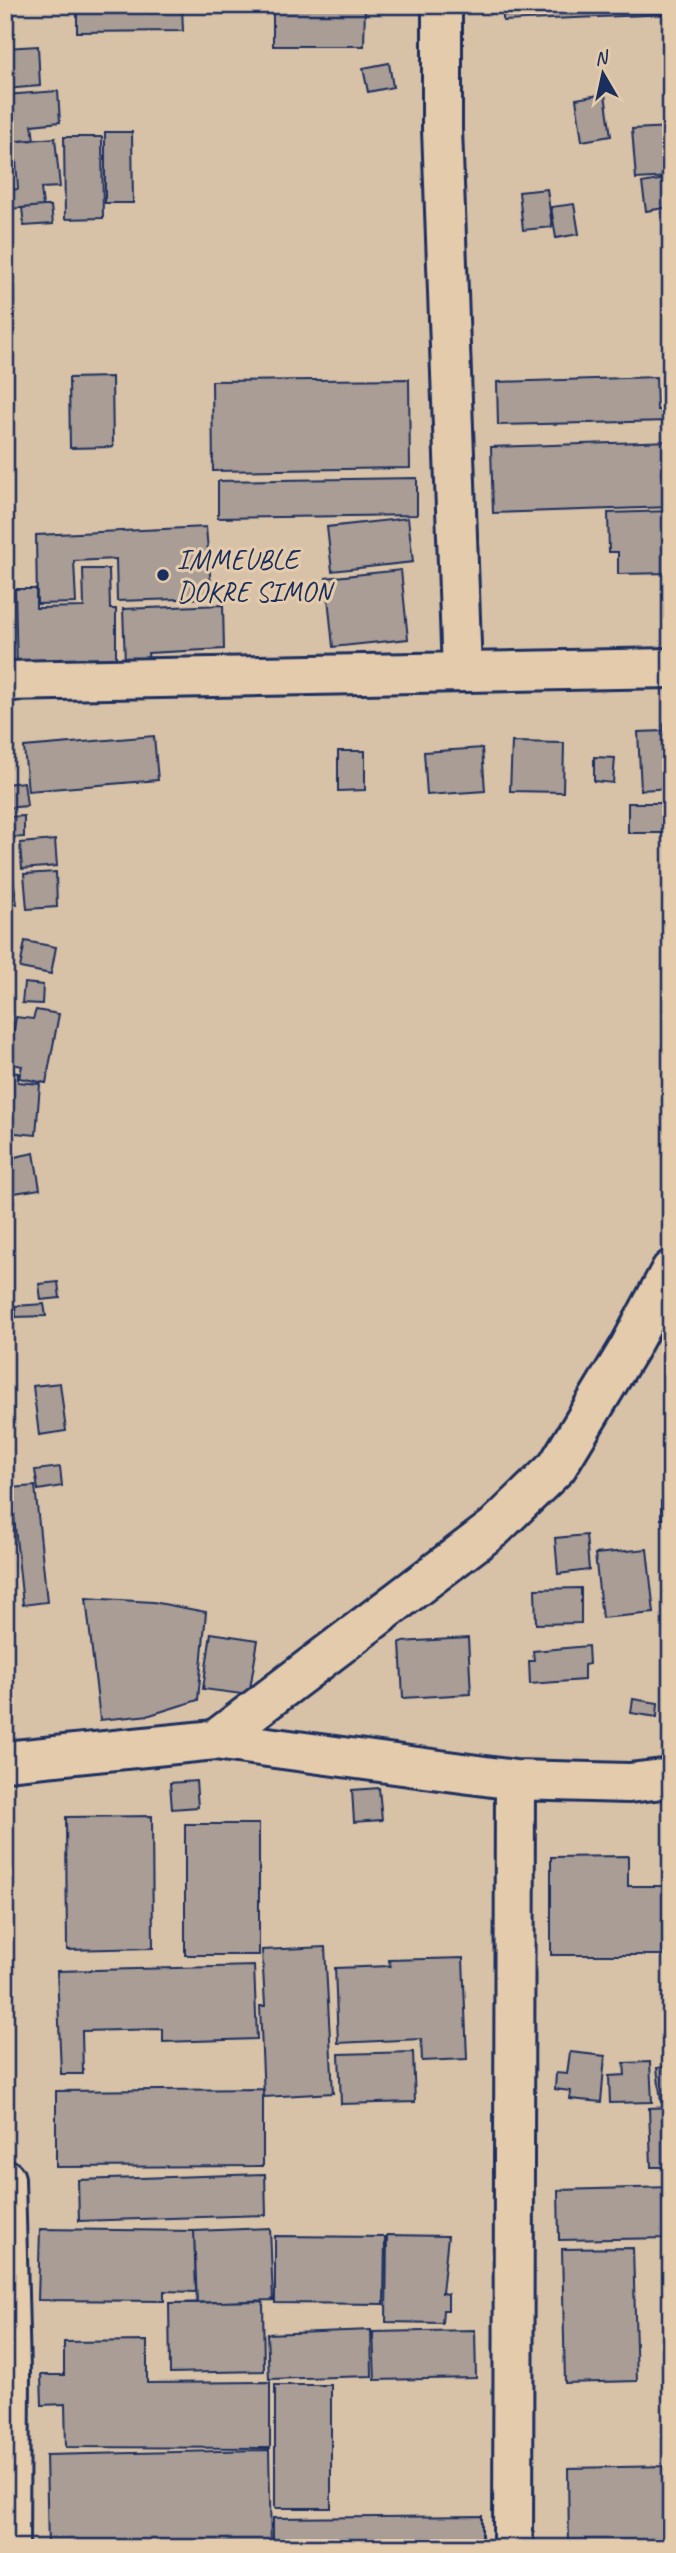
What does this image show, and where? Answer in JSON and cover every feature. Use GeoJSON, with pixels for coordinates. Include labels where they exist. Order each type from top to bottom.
{"type":"FeatureCollection","features":[{"type":"Feature","properties":{"kind":"street"},"geometry":{"type":"LineString","coordinates":[[442,5],[442,129],[462,672]]}},
{"type":"Feature","properties":{"kind":"street"},"geometry":{"type":"LineString","coordinates":[[5,681],[671,668]]}},
{"type":"Feature","properties":{"kind":"street"},"geometry":{"type":"LineString","coordinates":[[215,1740],[494,1528],[557,1467],[629,1348],[671,1270]]}},
{"type":"Feature","properties":{"kind":"street"},"geometry":{"type":"LineString","coordinates":[[5,1761],[215,1740],[515,1780],[629,1783],[671,1778]]}},
{"type":"Feature","properties":{"kind":"street"},"geometry":{"type":"LineString","coordinates":[[513,2548],[515,1780]]}},
{"type":"Feature","properties":{"kind":"street"},"geometry":{"type":"LineString","coordinates":[[5,2179],[9,2548]]}},
{"type":"Feature","properties":{"kind":"building"},"geometry":{"type":"Polygon","coordinates":[[[77,5],[182,5],[183,31],[77,32],[77,5]]]}},
{"type":"Feature","properties":{"kind":"building"},"geometry":{"type":"Polygon","coordinates":[[[503,5],[671,5],[671,14],[503,21],[503,5]]]}},
{"type":"Feature","properties":{"kind":"building"},"geometry":{"type":"Polygon","coordinates":[[[273,6],[365,6],[364,46],[273,46],[273,6]]]}},
{"type":"Feature","properties":{"kind":"building"},"geometry":{"type":"Polygon","coordinates":[[[38,46],[40,86],[5,89],[5,48],[38,46]]]}},
{"type":"Feature","properties":{"kind":"building"},"geometry":{"type":"Polygon","coordinates":[[[389,63],[393,87],[368,92],[363,68],[389,63]]]}},
{"type":"Feature","properties":{"kind":"building"},"geometry":{"type":"Polygon","coordinates":[[[58,91],[60,122],[32,125],[34,140],[5,142],[5,95],[58,91]]]}},
{"type":"Feature","properties":{"kind":"building"},"geometry":{"type":"Polygon","coordinates":[[[605,94],[611,136],[582,141],[576,99],[605,94]]]}},
{"type":"Feature","properties":{"kind":"building"},"geometry":{"type":"Polygon","coordinates":[[[671,127],[671,177],[636,179],[632,129],[671,127]]]}},
{"type":"Feature","properties":{"kind":"building"},"geometry":{"type":"Polygon","coordinates":[[[105,132],[132,132],[133,203],[105,203],[105,132]]]}},
{"type":"Feature","properties":{"kind":"building"},"geometry":{"type":"Polygon","coordinates":[[[64,137],[102,137],[103,218],[65,219],[64,137]]]}},
{"type":"Feature","properties":{"kind":"building"},"geometry":{"type":"Polygon","coordinates":[[[55,138],[60,187],[41,188],[43,206],[9,209],[7,190],[18,189],[16,160],[5,161],[5,142],[55,138]]]}},
{"type":"Feature","properties":{"kind":"building"},"geometry":{"type":"Polygon","coordinates":[[[665,179],[670,207],[646,211],[642,183],[665,179]]]}},
{"type":"Feature","properties":{"kind":"building"},"geometry":{"type":"Polygon","coordinates":[[[547,189],[552,227],[523,230],[519,192],[547,189]]]}},
{"type":"Feature","properties":{"kind":"building"},"geometry":{"type":"Polygon","coordinates":[[[574,204],[579,234],[556,238],[551,207],[574,204]]]}},
{"type":"Feature","properties":{"kind":"building"},"geometry":{"type":"Polygon","coordinates":[[[51,206],[53,224],[24,226],[22,208],[51,206]]]}},
{"type":"Feature","properties":{"kind":"building"},"geometry":{"type":"Polygon","coordinates":[[[13,263],[14,312],[5,312],[5,264],[13,263]]]}},
{"type":"Feature","properties":{"kind":"building"},"geometry":{"type":"Polygon","coordinates":[[[112,377],[113,447],[70,448],[69,378],[112,377]]]}},
{"type":"Feature","properties":{"kind":"building"},"geometry":{"type":"Polygon","coordinates":[[[656,377],[657,410],[671,410],[671,421],[498,425],[497,382],[656,377]]]}},
{"type":"Feature","properties":{"kind":"building"},"geometry":{"type":"Polygon","coordinates":[[[409,379],[410,468],[213,471],[212,381],[409,379]]]}},
{"type":"Feature","properties":{"kind":"building"},"geometry":{"type":"Polygon","coordinates":[[[671,441],[671,507],[493,513],[491,447],[671,441]]]}},
{"type":"Feature","properties":{"kind":"building"},"geometry":{"type":"Polygon","coordinates":[[[417,478],[417,515],[218,518],[218,481],[417,478]]]}},
{"type":"Feature","properties":{"kind":"building"},"geometry":{"type":"Polygon","coordinates":[[[671,511],[671,573],[618,574],[618,552],[609,552],[608,513],[671,511]]]}},
{"type":"Feature","properties":{"kind":"building"},"geometry":{"type":"Polygon","coordinates":[[[408,518],[413,562],[332,571],[327,527],[408,518]]]}},
{"type":"Feature","properties":{"kind":"building","name":"IMMEUBLE DOKRE SIMON"},"geometry":{"type":"Polygon","coordinates":[[[206,527],[212,598],[117,601],[116,559],[74,561],[76,603],[37,604],[36,535],[206,527]]]}},
{"type":"Feature","properties":{"kind":"building"},"geometry":{"type":"Polygon","coordinates":[[[83,569],[109,569],[110,609],[116,609],[116,670],[17,671],[15,589],[36,589],[36,608],[84,607],[83,569]]]}},
{"type":"Feature","properties":{"kind":"building"},"geometry":{"type":"Polygon","coordinates":[[[401,570],[408,639],[333,647],[326,578],[401,570]]]}},
{"type":"Feature","properties":{"kind":"building"},"geometry":{"type":"Polygon","coordinates":[[[223,605],[224,649],[148,653],[149,662],[125,663],[123,609],[223,605]]]}},
{"type":"Feature","properties":{"kind":"building"},"geometry":{"type":"Polygon","coordinates":[[[671,723],[671,788],[641,790],[638,732],[664,731],[664,724],[671,723]]]}},
{"type":"Feature","properties":{"kind":"building"},"geometry":{"type":"Polygon","coordinates":[[[154,736],[158,780],[28,791],[24,747],[154,736]]]}},
{"type":"Feature","properties":{"kind":"building"},"geometry":{"type":"Polygon","coordinates":[[[512,742],[564,743],[563,792],[510,791],[512,742]]]}},
{"type":"Feature","properties":{"kind":"building"},"geometry":{"type":"Polygon","coordinates":[[[482,748],[485,791],[427,795],[424,752],[482,748]]]}},
{"type":"Feature","properties":{"kind":"building"},"geometry":{"type":"Polygon","coordinates":[[[338,751],[365,751],[365,790],[338,791],[338,751]]]}},
{"type":"Feature","properties":{"kind":"building"},"geometry":{"type":"Polygon","coordinates":[[[594,757],[615,758],[613,783],[594,781],[594,757]]]}},
{"type":"Feature","properties":{"kind":"building"},"geometry":{"type":"Polygon","coordinates":[[[24,782],[27,806],[5,808],[5,784],[24,782]]]}},
{"type":"Feature","properties":{"kind":"building"},"geometry":{"type":"Polygon","coordinates":[[[628,803],[671,803],[671,833],[628,833],[628,803]]]}},
{"type":"Feature","properties":{"kind":"building"},"geometry":{"type":"Polygon","coordinates":[[[24,816],[24,837],[5,838],[5,817],[24,816]]]}},
{"type":"Feature","properties":{"kind":"building"},"geometry":{"type":"Polygon","coordinates":[[[55,840],[57,866],[22,869],[20,843],[55,840]]]}},
{"type":"Feature","properties":{"kind":"building"},"geometry":{"type":"Polygon","coordinates":[[[11,866],[17,904],[5,906],[5,867],[11,866]]]}},
{"type":"Feature","properties":{"kind":"building"},"geometry":{"type":"Polygon","coordinates":[[[56,872],[57,907],[27,909],[24,874],[56,872]]]}},
{"type":"Feature","properties":{"kind":"building"},"geometry":{"type":"Polygon","coordinates":[[[25,941],[56,947],[51,974],[20,968],[25,941]]]}},
{"type":"Feature","properties":{"kind":"building"},"geometry":{"type":"Polygon","coordinates":[[[24,983],[43,985],[42,1004],[22,1003],[24,983]]]}},
{"type":"Feature","properties":{"kind":"building"},"geometry":{"type":"Polygon","coordinates":[[[36,1010],[59,1014],[46,1083],[19,1078],[22,1066],[8,1063],[16,1017],[33,1019],[36,1010]]]}},
{"type":"Feature","properties":{"kind":"building"},"geometry":{"type":"Polygon","coordinates":[[[8,1072],[18,1073],[18,1082],[40,1084],[36,1135],[5,1132],[8,1072]]]}},
{"type":"Feature","properties":{"kind":"building"},"geometry":{"type":"Polygon","coordinates":[[[34,1153],[40,1189],[8,1194],[5,1159],[34,1153]]]}},
{"type":"Feature","properties":{"kind":"building"},"geometry":{"type":"Polygon","coordinates":[[[58,1282],[60,1298],[41,1300],[39,1284],[58,1282]]]}},
{"type":"Feature","properties":{"kind":"building"},"geometry":{"type":"Polygon","coordinates":[[[44,1304],[46,1316],[16,1317],[15,1306],[44,1304]]]}},
{"type":"Feature","properties":{"kind":"building"},"geometry":{"type":"Polygon","coordinates":[[[60,1383],[66,1431],[39,1435],[33,1386],[60,1383]]]}},
{"type":"Feature","properties":{"kind":"building"},"geometry":{"type":"Polygon","coordinates":[[[60,1467],[62,1486],[38,1490],[35,1470],[60,1467]]]}},
{"type":"Feature","properties":{"kind":"building"},"geometry":{"type":"Polygon","coordinates":[[[35,1486],[47,1602],[23,1605],[11,1488],[35,1486]]]}},
{"type":"Feature","properties":{"kind":"building"},"geometry":{"type":"Polygon","coordinates":[[[661,1501],[671,1501],[671,1519],[661,1519],[661,1501]]]}},
{"type":"Feature","properties":{"kind":"building"},"geometry":{"type":"Polygon","coordinates":[[[586,1535],[589,1570],[558,1574],[555,1538],[586,1535]]]}},
{"type":"Feature","properties":{"kind":"building"},"geometry":{"type":"Polygon","coordinates":[[[647,1549],[654,1613],[602,1618],[595,1554],[647,1549]]]}},
{"type":"Feature","properties":{"kind":"building"},"geometry":{"type":"Polygon","coordinates":[[[581,1588],[581,1623],[536,1624],[535,1589],[581,1588]]]}},
{"type":"Feature","properties":{"kind":"building"},"geometry":{"type":"Polygon","coordinates":[[[86,1598],[153,1602],[206,1612],[198,1700],[150,1715],[100,1720],[86,1598]]]}},
{"type":"Feature","properties":{"kind":"building"},"geometry":{"type":"Polygon","coordinates":[[[211,1633],[258,1640],[249,1695],[203,1689],[211,1633]]]}},
{"type":"Feature","properties":{"kind":"building"},"geometry":{"type":"Polygon","coordinates":[[[468,1638],[471,1694],[403,1698],[400,1642],[468,1638]]]}},
{"type":"Feature","properties":{"kind":"building"},"geometry":{"type":"Polygon","coordinates":[[[588,1646],[589,1664],[584,1665],[584,1680],[530,1684],[529,1661],[534,1661],[533,1651],[588,1646]]]}},
{"type":"Feature","properties":{"kind":"building"},"geometry":{"type":"Polygon","coordinates":[[[633,1699],[658,1703],[657,1717],[631,1713],[633,1699]]]}},
{"type":"Feature","properties":{"kind":"building"},"geometry":{"type":"Polygon","coordinates":[[[196,1781],[198,1807],[172,1809],[170,1783],[196,1781]]]}},
{"type":"Feature","properties":{"kind":"building"},"geometry":{"type":"Polygon","coordinates":[[[379,1788],[382,1820],[354,1822],[352,1790],[379,1788]]]}},
{"type":"Feature","properties":{"kind":"building"},"geometry":{"type":"Polygon","coordinates":[[[152,1816],[153,1948],[67,1950],[66,1817],[152,1816]]]}},
{"type":"Feature","properties":{"kind":"building"},"geometry":{"type":"Polygon","coordinates":[[[185,1824],[259,1824],[259,1955],[185,1955],[185,1824]]]}},
{"type":"Feature","properties":{"kind":"building"},"geometry":{"type":"Polygon","coordinates":[[[628,1856],[628,1886],[670,1886],[671,1856],[671,1955],[551,1955],[551,1857],[628,1856]]]}},
{"type":"Feature","properties":{"kind":"building"},"geometry":{"type":"Polygon","coordinates":[[[325,1947],[333,2093],[264,2097],[260,2006],[265,2006],[262,1950],[325,1947]]]}},
{"type":"Feature","properties":{"kind":"building"},"geometry":{"type":"Polygon","coordinates":[[[463,1958],[467,2059],[422,2061],[421,2039],[338,2043],[335,1968],[390,1966],[389,1960],[463,1958]]]}},
{"type":"Feature","properties":{"kind":"building"},"geometry":{"type":"Polygon","coordinates":[[[254,1966],[257,2039],[163,2042],[163,2029],[82,2031],[83,2074],[61,2074],[57,1971],[254,1966]]]}},
{"type":"Feature","properties":{"kind":"building"},"geometry":{"type":"Polygon","coordinates":[[[413,2052],[415,2102],[341,2104],[339,2054],[413,2052]]]}},
{"type":"Feature","properties":{"kind":"building"},"geometry":{"type":"Polygon","coordinates":[[[570,2052],[605,2056],[601,2102],[570,2099],[571,2091],[555,2089],[556,2073],[567,2074],[570,2052]]]}},
{"type":"Feature","properties":{"kind":"building"},"geometry":{"type":"Polygon","coordinates":[[[650,2062],[652,2102],[610,2103],[609,2076],[625,2075],[624,2063],[650,2062]]]}},
{"type":"Feature","properties":{"kind":"building"},"geometry":{"type":"Polygon","coordinates":[[[671,2066],[671,2101],[661,2102],[657,2068],[671,2066]]]}},
{"type":"Feature","properties":{"kind":"building"},"geometry":{"type":"Polygon","coordinates":[[[263,2089],[263,2166],[56,2167],[56,2091],[263,2089]]]}},
{"type":"Feature","properties":{"kind":"building"},"geometry":{"type":"Polygon","coordinates":[[[671,2107],[671,2167],[651,2167],[649,2108],[671,2107]]]}},
{"type":"Feature","properties":{"kind":"building"},"geometry":{"type":"Polygon","coordinates":[[[265,2174],[266,2215],[79,2221],[78,2180],[265,2174]]]}},
{"type":"Feature","properties":{"kind":"building"},"geometry":{"type":"Polygon","coordinates":[[[671,2187],[671,2238],[559,2240],[558,2190],[671,2187]]]}},
{"type":"Feature","properties":{"kind":"building"},"geometry":{"type":"Polygon","coordinates":[[[270,2228],[273,2300],[197,2303],[194,2231],[270,2228]]]}},
{"type":"Feature","properties":{"kind":"building"},"geometry":{"type":"Polygon","coordinates":[[[40,2229],[194,2231],[196,2292],[164,2291],[164,2301],[38,2300],[40,2229]]]}},
{"type":"Feature","properties":{"kind":"building"},"geometry":{"type":"Polygon","coordinates":[[[387,2235],[448,2236],[442,2293],[448,2294],[448,2310],[443,2310],[442,2323],[386,2322],[387,2235]]]}},
{"type":"Feature","properties":{"kind":"building"},"geometry":{"type":"Polygon","coordinates":[[[275,2236],[385,2237],[384,2304],[275,2303],[275,2236]]]}},
{"type":"Feature","properties":{"kind":"building"},"geometry":{"type":"Polygon","coordinates":[[[633,2248],[637,2381],[565,2383],[562,2249],[633,2248]]]}},
{"type":"Feature","properties":{"kind":"building"},"geometry":{"type":"Polygon","coordinates":[[[263,2301],[264,2371],[170,2373],[169,2303],[263,2301]]]}},
{"type":"Feature","properties":{"kind":"building"},"geometry":{"type":"Polygon","coordinates":[[[371,2330],[372,2376],[269,2379],[267,2334],[371,2330]]]}},
{"type":"Feature","properties":{"kind":"building"},"geometry":{"type":"Polygon","coordinates":[[[475,2330],[476,2378],[375,2380],[373,2332],[475,2330]]]}},
{"type":"Feature","properties":{"kind":"building"},"geometry":{"type":"Polygon","coordinates":[[[147,2341],[147,2383],[270,2382],[270,2448],[66,2447],[65,2404],[42,2405],[41,2375],[64,2375],[64,2342],[147,2341]]]}},
{"type":"Feature","properties":{"kind":"building"},"geometry":{"type":"Polygon","coordinates":[[[275,2385],[331,2385],[331,2508],[275,2508],[275,2385]]]}},
{"type":"Feature","properties":{"kind":"building"},"geometry":{"type":"Polygon","coordinates":[[[269,2450],[271,2548],[48,2548],[46,2455],[269,2450]]]}},
{"type":"Feature","properties":{"kind":"building"},"geometry":{"type":"Polygon","coordinates":[[[671,2466],[671,2548],[569,2548],[568,2468],[671,2466]]]}},
{"type":"Feature","properties":{"kind":"building"},"geometry":{"type":"Polygon","coordinates":[[[482,2516],[482,2548],[273,2548],[273,2518],[482,2516]]]}},
{"type":"Feature","properties":{"kind":"place","name":"IMMEUBLE DOKRE SIMON"},"geometry":{"type":"Point","coordinates":[163,575]}}]}
